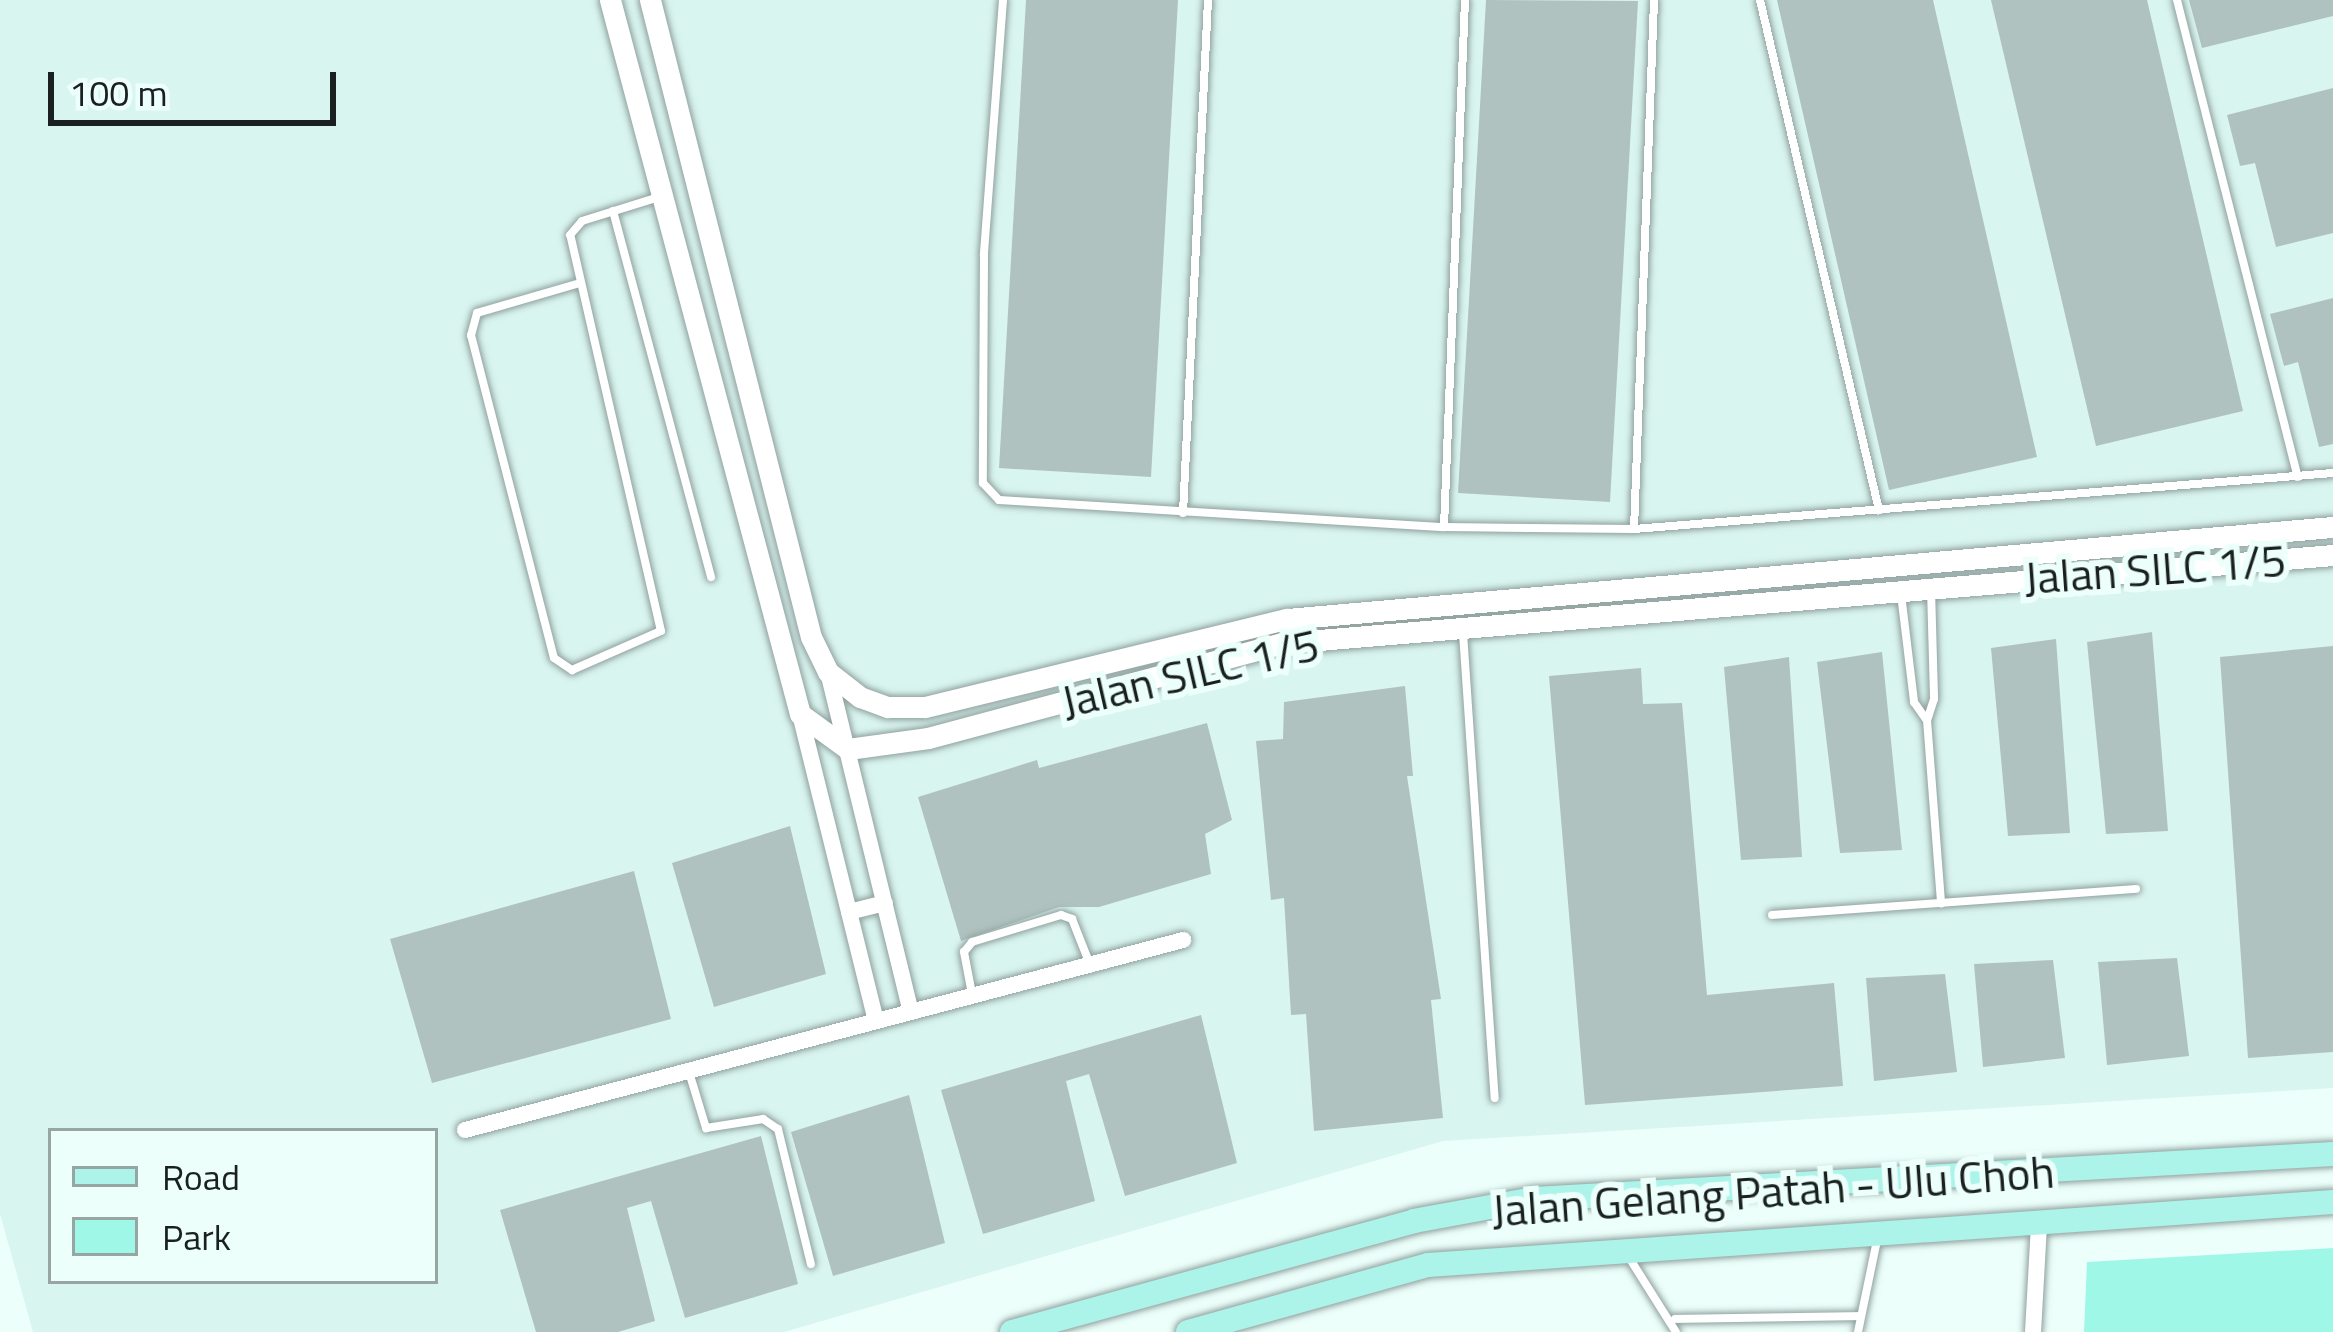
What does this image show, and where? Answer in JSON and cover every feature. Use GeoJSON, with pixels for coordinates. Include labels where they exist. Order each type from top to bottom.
{"type":"FeatureCollection","features":[{"type":"Feature","properties":{"kind":"main road","name":"Jalan Gelang Patah - Ulu Choh"},"geometry":{"type":"LineString","coordinates":[[1012,1332],[1414,1221],[1534,1199],[2333,1154]]}},
{"type":"Feature","properties":{"kind":"main road","name":"Jalan Gelang Patah - Ulu Choh"},"geometry":{"type":"LineString","coordinates":[[1188,1332],[1428,1265],[2333,1202]]}},
{"type":"Feature","properties":{"kind":"street"},"geometry":{"type":"LineString","coordinates":[[610,0],[800,714],[876,1022]]}},
{"type":"Feature","properties":{"kind":"street"},"geometry":{"type":"LineString","coordinates":[[650,0],[811,637],[828,672],[848,749],[911,1012]]}},
{"type":"Feature","properties":{"kind":"street","name":"Jalan SILC 1/5"},"geometry":{"type":"LineString","coordinates":[[828,672],[860,698],[926,707],[1287,619],[2333,527]]}},
{"type":"Feature","properties":{"kind":"street","name":"Jalan SILC 1/5"},"geometry":{"type":"LineString","coordinates":[[848,749],[928,738],[1283,644],[2333,555]]}},
{"type":"Feature","properties":{"kind":"street"},"geometry":{"type":"LineString","coordinates":[[800,714],[848,749]]}},
{"type":"Feature","properties":{"kind":"street"},"geometry":{"type":"LineString","coordinates":[[848,912],[885,903]]}},
{"type":"Feature","properties":{"kind":"street"},"geometry":{"type":"LineString","coordinates":[[465,1130],[1184,940]]}},
{"type":"Feature","properties":{"kind":"street"},"geometry":{"type":"LineString","coordinates":[[2033,1332],[2039,1225]]}},
{"type":"Feature","properties":{"kind":"lane"},"geometry":{"type":"LineString","coordinates":[[1003,0],[984,255],[983,483],[999,500],[1444,526],[1634,529],[2333,473]]}},
{"type":"Feature","properties":{"kind":"lane"},"geometry":{"type":"LineString","coordinates":[[1183,513],[1208,0]]}},
{"type":"Feature","properties":{"kind":"lane"},"geometry":{"type":"LineString","coordinates":[[1444,526],[1465,0]]}},
{"type":"Feature","properties":{"kind":"lane"},"geometry":{"type":"LineString","coordinates":[[1634,529],[1654,0]]}},
{"type":"Feature","properties":{"kind":"lane"},"geometry":{"type":"LineString","coordinates":[[1760,0],[1879,511]]}},
{"type":"Feature","properties":{"kind":"lane"},"geometry":{"type":"LineString","coordinates":[[2177,0],[2299,477]]}},
{"type":"Feature","properties":{"kind":"lane"},"geometry":{"type":"LineString","coordinates":[[580,283],[477,313],[471,335],[554,658],[572,670],[656,638],[662,622],[570,235],[582,221],[661,196]]}},
{"type":"Feature","properties":{"kind":"lane"},"geometry":{"type":"LineString","coordinates":[[613,211],[711,578]]}},
{"type":"Feature","properties":{"kind":"lane"},"geometry":{"type":"LineString","coordinates":[[1930,586],[1934,699],[1927,720],[1941,903]]}},
{"type":"Feature","properties":{"kind":"lane"},"geometry":{"type":"LineString","coordinates":[[1900,589],[1914,702],[1927,720]]}},
{"type":"Feature","properties":{"kind":"lane"},"geometry":{"type":"LineString","coordinates":[[1462,627],[1496,1098]]}},
{"type":"Feature","properties":{"kind":"lane"},"geometry":{"type":"LineString","coordinates":[[1772,915],[2136,889]]}},
{"type":"Feature","properties":{"kind":"lane"},"geometry":{"type":"LineString","coordinates":[[972,995],[964,952],[972,942],[1061,915],[1072,919],[1089,964]]}},
{"type":"Feature","properties":{"kind":"lane"},"geometry":{"type":"LineString","coordinates":[[689,1071],[706,1128],[763,1119],[778,1129],[811,1264]]}},
{"type":"Feature","properties":{"kind":"lane"},"geometry":{"type":"LineString","coordinates":[[1858,1332],[1879,1232]]}},
{"type":"Feature","properties":{"kind":"lane"},"geometry":{"type":"LineString","coordinates":[[1622,1248],[1675,1319],[1676,1332]]}},
{"type":"Feature","properties":{"kind":"lane"},"geometry":{"type":"LineString","coordinates":[[1675,1319],[1860,1316]]}},
{"type":"Feature","properties":{"kind":"shaded area"},"geometry":{"type":"Polygon","coordinates":[[[0,0],[2333,0],[2333,1088],[1443,1141],[784,1332],[33,1332],[0,1214],[0,0]]]}},
{"type":"Feature","properties":{"kind":"green space"},"geometry":{"type":"Polygon","coordinates":[[[2333,1248],[2333,1332],[2084,1332],[2087,1262],[2333,1248]]]}},
{"type":"Feature","properties":{"kind":"building"},"geometry":{"type":"Polygon","coordinates":[[[1026,0],[1178,0],[1151,477],[999,468],[1026,0]]]}},
{"type":"Feature","properties":{"kind":"building"},"geometry":{"type":"Polygon","coordinates":[[[1486,0],[1638,1],[1610,502],[1458,493],[1486,0]]]}},
{"type":"Feature","properties":{"kind":"building"},"geometry":{"type":"Polygon","coordinates":[[[1777,0],[1933,0],[2037,457],[1889,490],[1777,0]]]}},
{"type":"Feature","properties":{"kind":"building"},"geometry":{"type":"Polygon","coordinates":[[[1991,0],[2147,0],[2243,411],[2096,446],[1991,0]]]}},
{"type":"Feature","properties":{"kind":"building"},"geometry":{"type":"Polygon","coordinates":[[[2189,0],[2333,0],[2333,16],[2202,48],[2189,0]]]}},
{"type":"Feature","properties":{"kind":"building"},"geometry":{"type":"Polygon","coordinates":[[[2333,88],[2333,233],[2276,247],[2255,163],[2240,166],[2227,115],[2333,88]]]}},
{"type":"Feature","properties":{"kind":"building"},"geometry":{"type":"Polygon","coordinates":[[[2333,298],[2333,444],[2319,447],[2298,362],[2284,366],[2270,314],[2333,298]]]}},
{"type":"Feature","properties":{"kind":"building"},"geometry":{"type":"Polygon","coordinates":[[[2152,632],[2168,831],[2106,834],[2087,642],[2152,632]]]}},
{"type":"Feature","properties":{"kind":"building"},"geometry":{"type":"Polygon","coordinates":[[[2056,639],[2070,833],[2008,836],[1991,648],[2056,639]]]}},
{"type":"Feature","properties":{"kind":"building"},"geometry":{"type":"Polygon","coordinates":[[[2333,646],[2333,1052],[2248,1058],[2220,657],[2333,646]]]}},
{"type":"Feature","properties":{"kind":"building"},"geometry":{"type":"Polygon","coordinates":[[[1882,652],[1902,850],[1840,853],[1817,662],[1882,652]]]}},
{"type":"Feature","properties":{"kind":"building"},"geometry":{"type":"Polygon","coordinates":[[[1789,657],[1802,857],[1741,860],[1724,667],[1789,657]]]}},
{"type":"Feature","properties":{"kind":"building"},"geometry":{"type":"Polygon","coordinates":[[[1641,668],[1643,704],[1682,703],[1707,995],[1834,983],[1843,1086],[1585,1105],[1549,676],[1641,668]]]}},
{"type":"Feature","properties":{"kind":"building"},"geometry":{"type":"Polygon","coordinates":[[[1405,686],[1413,776],[1407,776],[1441,999],[1431,1000],[1443,1118],[1314,1131],[1306,1014],[1291,1015],[1284,898],[1271,900],[1256,741],[1283,739],[1284,702],[1405,686]]]}},
{"type":"Feature","properties":{"kind":"building"},"geometry":{"type":"Polygon","coordinates":[[[1207,723],[1232,820],[1205,834],[1211,874],[1099,907],[1059,907],[961,941],[918,797],[1037,760],[1039,768],[1207,723]]]}},
{"type":"Feature","properties":{"kind":"building"},"geometry":{"type":"Polygon","coordinates":[[[790,826],[826,974],[714,1007],[672,863],[790,826]]]}},
{"type":"Feature","properties":{"kind":"building"},"geometry":{"type":"Polygon","coordinates":[[[634,871],[671,1019],[432,1083],[390,939],[634,871]]]}},
{"type":"Feature","properties":{"kind":"building"},"geometry":{"type":"Polygon","coordinates":[[[2177,958],[2189,1056],[2107,1065],[2098,962],[2177,958]]]}},
{"type":"Feature","properties":{"kind":"building"},"geometry":{"type":"Polygon","coordinates":[[[2053,960],[2065,1058],[1983,1067],[1974,964],[2053,960]]]}},
{"type":"Feature","properties":{"kind":"building"},"geometry":{"type":"Polygon","coordinates":[[[1945,974],[1957,1072],[1874,1081],[1866,978],[1945,974]]]}},
{"type":"Feature","properties":{"kind":"building"},"geometry":{"type":"Polygon","coordinates":[[[1201,1015],[1237,1163],[1125,1196],[1089,1074],[1066,1081],[1095,1201],[983,1234],[941,1090],[1201,1015]]]}},
{"type":"Feature","properties":{"kind":"building"},"geometry":{"type":"Polygon","coordinates":[[[909,1095],[945,1243],[833,1276],[791,1132],[909,1095]]]}},
{"type":"Feature","properties":{"kind":"building"},"geometry":{"type":"Polygon","coordinates":[[[761,1136],[798,1284],[685,1318],[651,1201],[627,1208],[655,1321],[618,1332],[536,1332],[500,1210],[761,1136]]]}}]}
